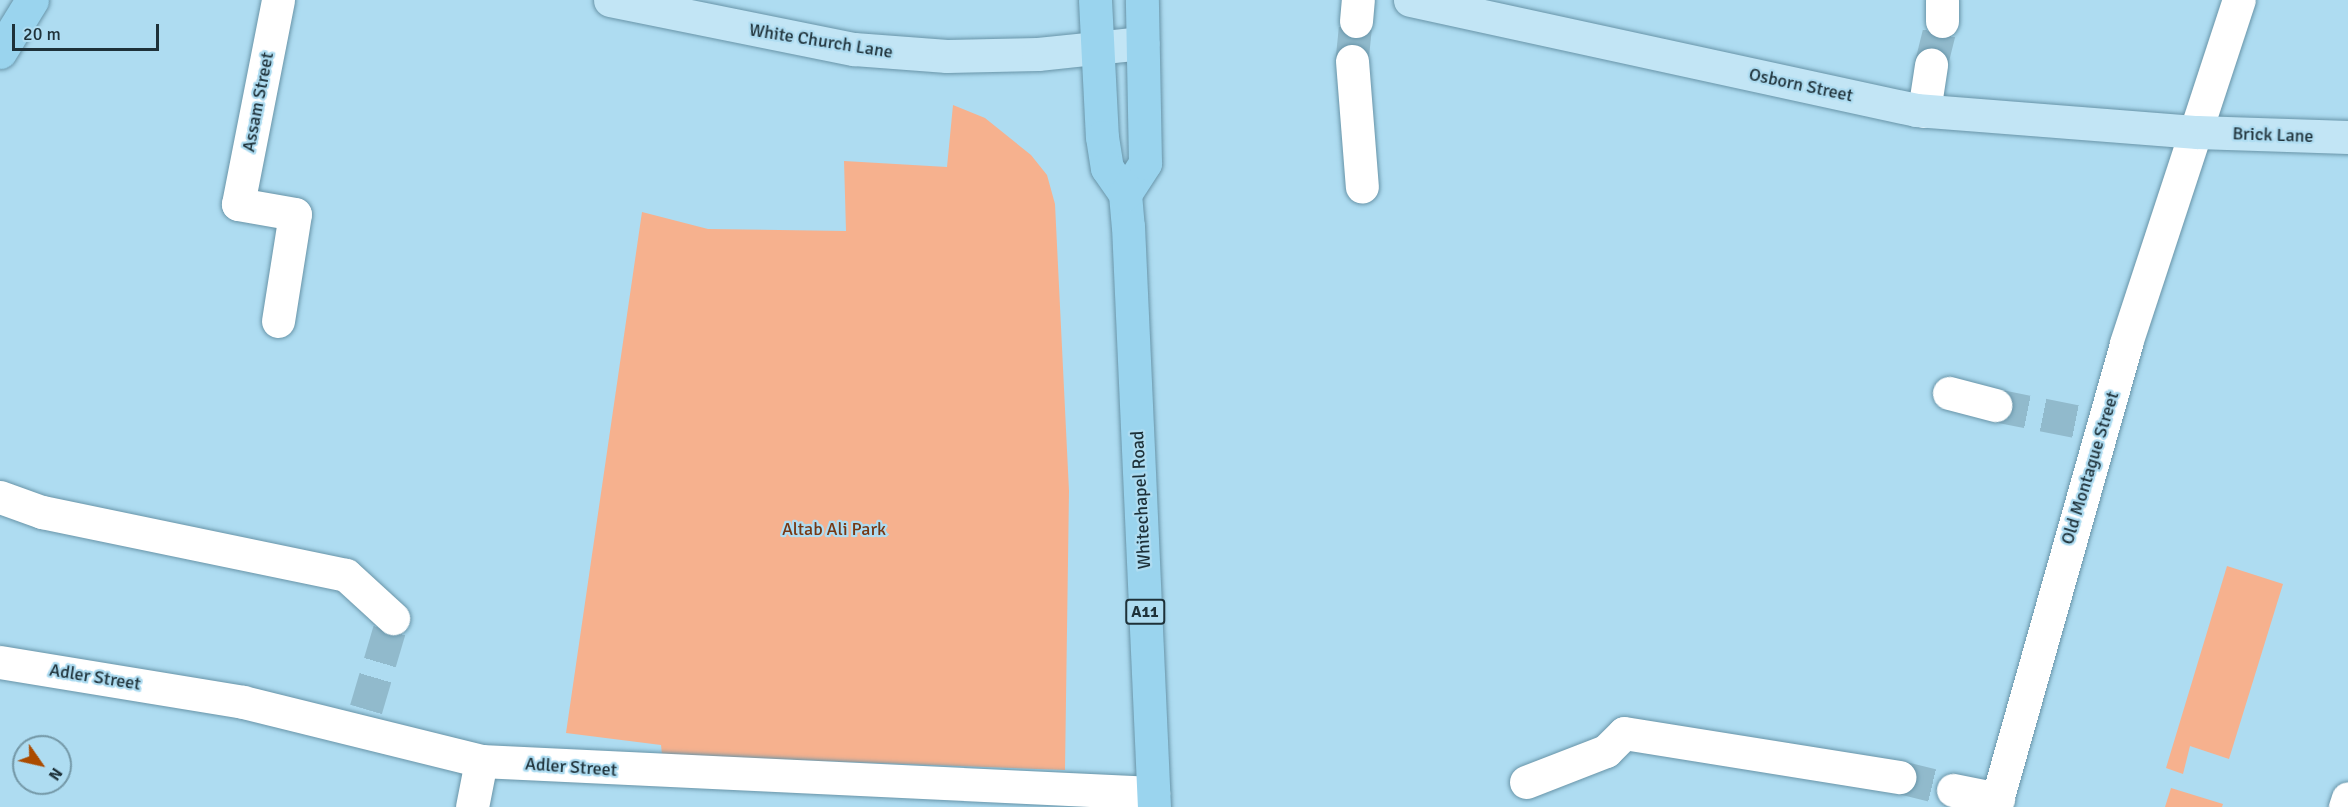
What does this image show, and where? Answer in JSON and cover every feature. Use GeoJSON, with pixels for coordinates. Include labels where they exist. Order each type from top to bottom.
{"type":"FeatureCollection","features":[{"type":"Feature","properties":{"kind":"highway"},"geometry":{"type":"LineString","coordinates":[[0,52],[32,0]]}},
{"type":"Feature","properties":{"kind":"highway"},"geometry":{"type":"LineString","coordinates":[[1095,0],[1096,46],[1107,168],[1125,194],[1145,163],[1142,0]]}},
{"type":"Feature","properties":{"kind":"highway","name":"Whitechapel Road"},"geometry":{"type":"LineString","coordinates":[[1125,194],[1153,800]]}},
{"type":"Feature","properties":{"kind":"main road","name":"White Church Lane"},"geometry":{"type":"LineString","coordinates":[[610,0],[854,50],[947,56],[1142,43]]}},
{"type":"Feature","properties":{"kind":"main road","name":"Osborn Street"},"geometry":{"type":"LineString","coordinates":[[1410,0],[1924,111],[2197,132]]}},
{"type":"Feature","properties":{"kind":"main road","name":"Brick Lane"},"geometry":{"type":"LineString","coordinates":[[2197,132],[2348,137]]}},
{"type":"Feature","properties":{"kind":"street","name":"Assam Street"},"geometry":{"type":"LineString","coordinates":[[278,0],[238,204],[295,214],[278,321]]}},
{"type":"Feature","properties":{"kind":"street","name":"Old Montague Street"},"geometry":{"type":"LineString","coordinates":[[1997,803],[2094,423],[2197,132],[2239,0]]}},
{"type":"Feature","properties":{"kind":"street"},"geometry":{"type":"LineString","coordinates":[[1352,61],[1362,187]]}},
{"type":"Feature","properties":{"kind":"street"},"geometry":{"type":"LineString","coordinates":[[1924,111],[1931,65]]}},
{"type":"Feature","properties":{"kind":"street"},"geometry":{"type":"LineString","coordinates":[[1949,393],[1995,405]]}},
{"type":"Feature","properties":{"kind":"street"},"geometry":{"type":"LineString","coordinates":[[0,497],[42,512],[346,575],[393,618]]}},
{"type":"Feature","properties":{"kind":"street","name":"Adler Street"},"geometry":{"type":"LineString","coordinates":[[0,662],[243,702],[481,761],[1153,800]]}},
{"type":"Feature","properties":{"kind":"street"},"geometry":{"type":"LineString","coordinates":[[321,723],[366,709]]}},
{"type":"Feature","properties":{"kind":"street"},"geometry":{"type":"LineString","coordinates":[[1526,782],[1606,750],[1624,733],[1900,777]]}},
{"type":"Feature","properties":{"kind":"street"},"geometry":{"type":"LineString","coordinates":[[472,807],[481,761]]}},
{"type":"Feature","properties":{"kind":"street"},"geometry":{"type":"LineString","coordinates":[[1953,790],[1997,803]]}},
{"type":"Feature","properties":{"kind":"street"},"geometry":{"type":"LineString","coordinates":[[2345,807],[2348,798]]}},
{"type":"Feature","properties":{"kind":"green space","name":"Altab Ali Park"},"geometry":{"type":"Polygon","coordinates":[[[953,105],[985,118],[1031,155],[1047,175],[1055,204],[1069,491],[1065,770],[662,755],[661,745],[566,733],[642,212],[708,229],[846,231],[844,161],[947,167],[953,105]]]}},
{"type":"Feature","properties":{"kind":"green space"},"geometry":{"type":"Polygon","coordinates":[[[2227,566],[2283,584],[2229,759],[2190,746],[2183,774],[2166,768],[2227,566]]]}},
{"type":"Feature","properties":{"kind":"green space"},"geometry":{"type":"Polygon","coordinates":[[[2171,788],[2223,804],[2222,807],[2165,807],[2171,788]]]}},
{"type":"Feature","properties":{"kind":"tunnel"},"geometry":{"type":"LineString","coordinates":[[1352,61],[1356,21]]}},
{"type":"Feature","properties":{"kind":"tunnel"},"geometry":{"type":"LineString","coordinates":[[1931,65],[1942,21]]}},
{"type":"Feature","properties":{"kind":"tunnel"},"geometry":{"type":"LineString","coordinates":[[1995,405],[2086,423]]}},
{"type":"Feature","properties":{"kind":"tunnel"},"geometry":{"type":"LineString","coordinates":[[366,709],[393,618]]}},
{"type":"Feature","properties":{"kind":"tunnel"},"geometry":{"type":"LineString","coordinates":[[1900,777],[1953,790]]}}]}
